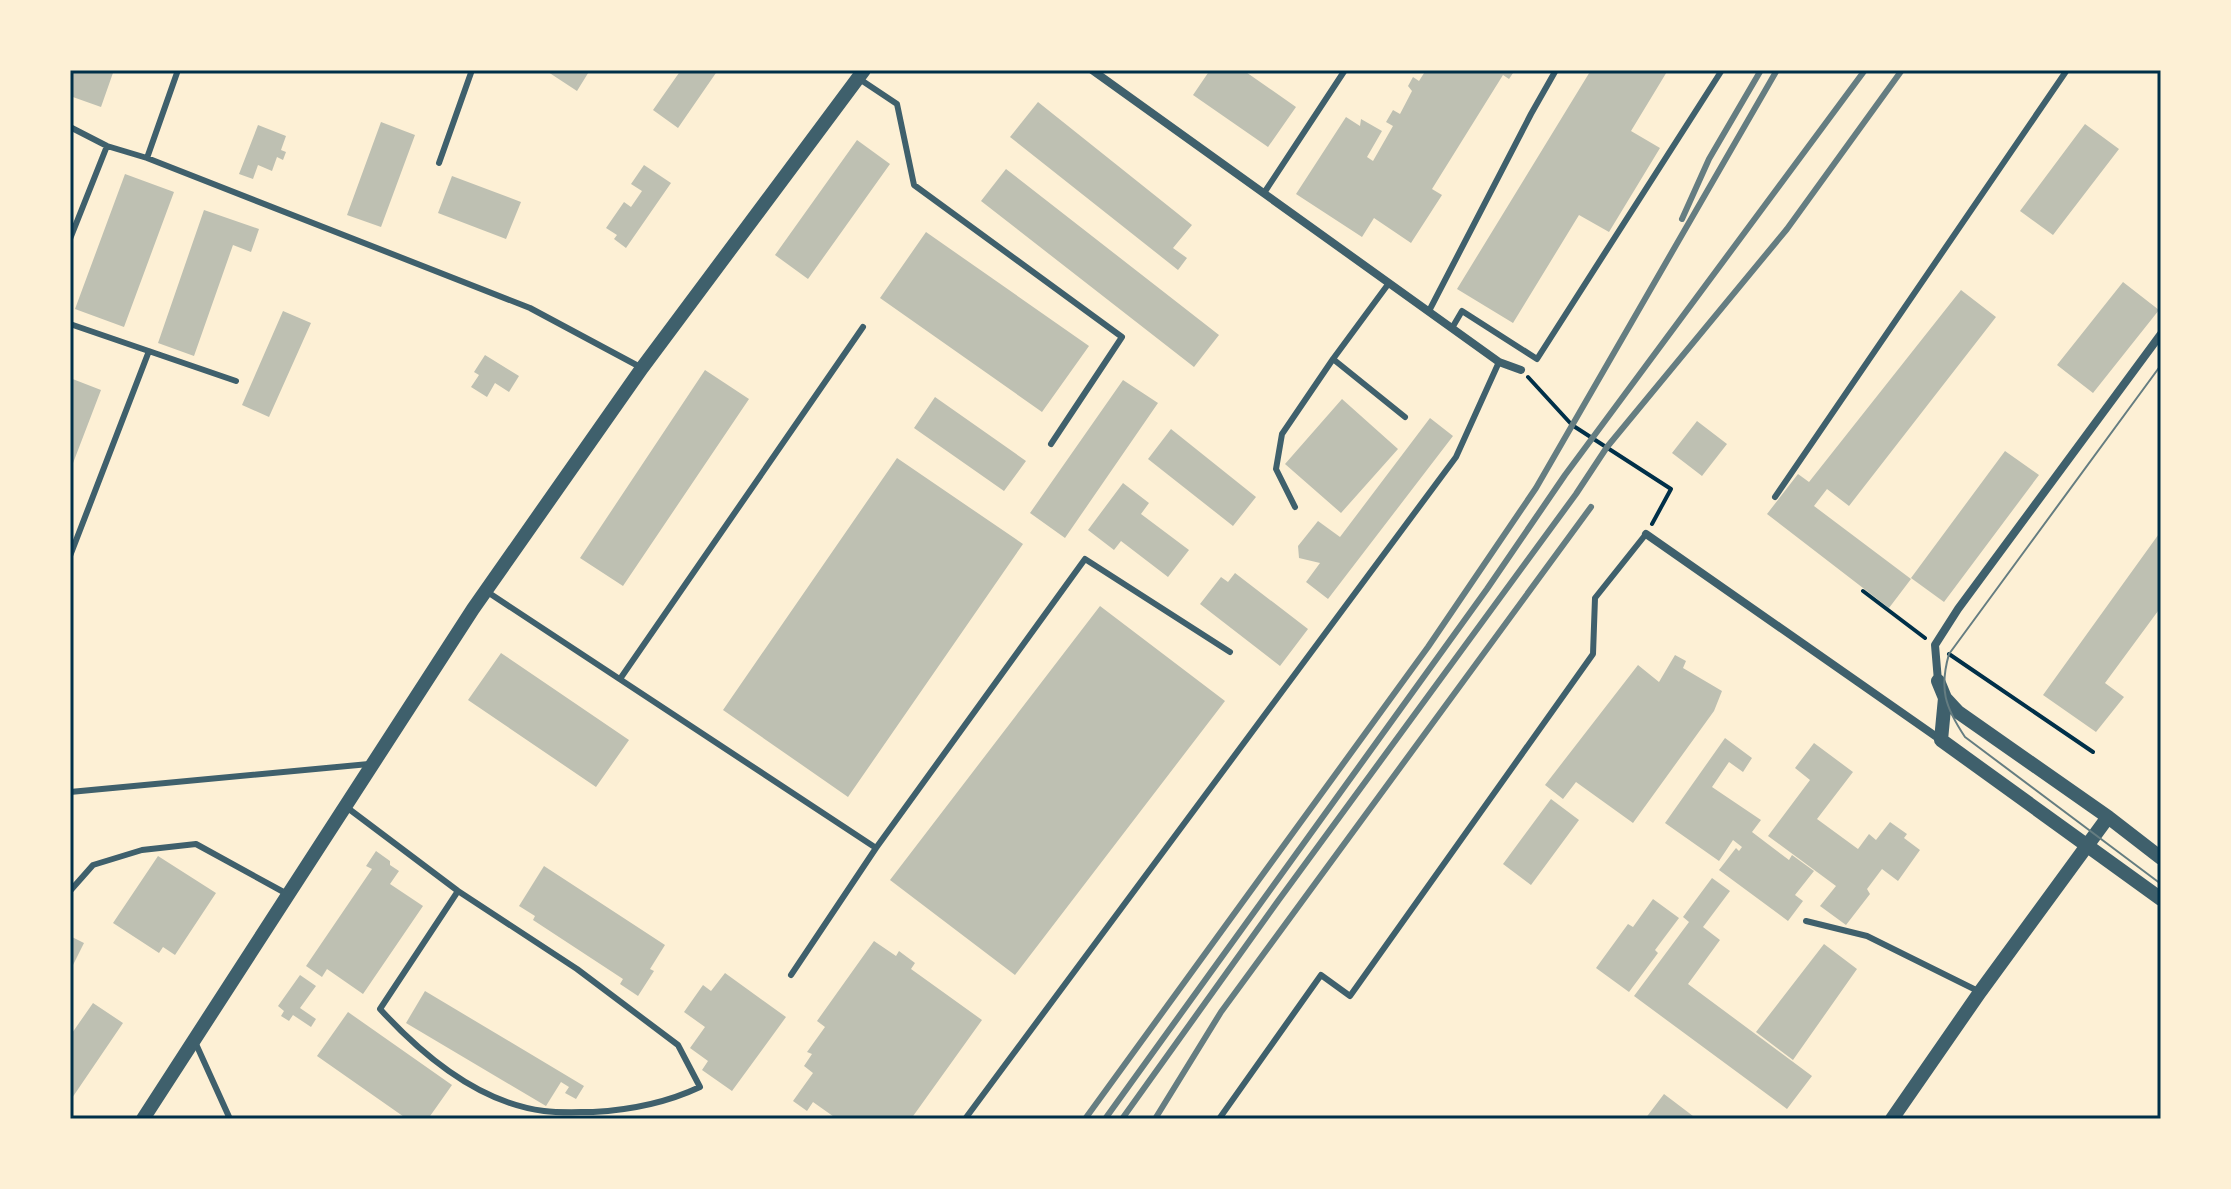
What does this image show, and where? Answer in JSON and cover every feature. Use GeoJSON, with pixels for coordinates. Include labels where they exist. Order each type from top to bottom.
{"type":"FeatureCollection","features":[{"type":"Feature","properties":{"kind":"street"},"geometry":{"type":"LineString","coordinates":[[1092,70],[1499,362],[1521,370]]}},
{"type":"Feature","properties":{"kind":"street"},"geometry":{"type":"LineString","coordinates":[[143,1119],[486,591],[642,368],[861,74]]}},
{"type":"Feature","properties":{"kind":"street"},"geometry":{"type":"LineString","coordinates":[[2161,334],[1958,609],[1935,645],[1938,681],[1945,698],[1966,718],[2161,858]]}},
{"type":"Feature","properties":{"kind":"street"},"geometry":{"type":"LineString","coordinates":[[1646,534],[1941,740],[2161,899]]}},
{"type":"Feature","properties":{"kind":"street"},"geometry":{"type":"LineString","coordinates":[[1941,740],[1945,698]]}},
{"type":"Feature","properties":{"kind":"street"},"geometry":{"type":"LineString","coordinates":[[1892,1119],[2108,817]]}},
{"type":"Feature","properties":{"kind":"lane"},"geometry":{"type":"LineString","coordinates":[[147,158],[178,70]]}},
{"type":"Feature","properties":{"kind":"lane"},"geometry":{"type":"LineString","coordinates":[[439,163],[472,70]]}},
{"type":"Feature","properties":{"kind":"lane"},"geometry":{"type":"LineString","coordinates":[[1264,193],[1345,70]]}},
{"type":"Feature","properties":{"kind":"lane"},"geometry":{"type":"LineString","coordinates":[[1429,311],[1556,70]]}},
{"type":"Feature","properties":{"kind":"lane"},"geometry":{"type":"LineString","coordinates":[[1452,328],[1462,311],[1537,359],[1722,70]]}},
{"type":"Feature","properties":{"kind":"lane"},"geometry":{"type":"LineString","coordinates":[[1775,497],[2067,70]]}},
{"type":"Feature","properties":{"kind":"lane"},"geometry":{"type":"LineString","coordinates":[[861,74],[897,104],[914,185],[1122,337],[1051,444]]}},
{"type":"Feature","properties":{"kind":"lane"},"geometry":{"type":"LineString","coordinates":[[70,127],[107,146],[147,158],[530,308],[642,368]]}},
{"type":"Feature","properties":{"kind":"lane"},"geometry":{"type":"LineString","coordinates":[[70,239],[107,146]]}},
{"type":"Feature","properties":{"kind":"lane"},"geometry":{"type":"LineString","coordinates":[[1295,507],[1276,469],[1282,434],[1389,283]]}},
{"type":"Feature","properties":{"kind":"lane"},"geometry":{"type":"LineString","coordinates":[[70,324],[236,381]]}},
{"type":"Feature","properties":{"kind":"lane"},"geometry":{"type":"LineString","coordinates":[[620,679],[863,327]]}},
{"type":"Feature","properties":{"kind":"lane"},"geometry":{"type":"LineString","coordinates":[[70,556],[149,351]]}},
{"type":"Feature","properties":{"kind":"lane"},"geometry":{"type":"LineString","coordinates":[[1333,359],[1405,417]]}},
{"type":"Feature","properties":{"kind":"lane"},"geometry":{"type":"LineString","coordinates":[[965,1119],[1456,457],[1499,362]]}},
{"type":"Feature","properties":{"kind":"lane"},"geometry":{"type":"LineString","coordinates":[[1219,1119],[1321,975],[1350,996],[1593,654],[1595,598],[1646,534]]}},
{"type":"Feature","properties":{"kind":"lane"},"geometry":{"type":"LineString","coordinates":[[791,975],[876,848],[1085,559],[1230,652]]}},
{"type":"Feature","properties":{"kind":"lane"},"geometry":{"type":"LineString","coordinates":[[486,591],[876,848]]}},
{"type":"Feature","properties":{"kind":"lane"},"geometry":{"type":"LineString","coordinates":[[70,792],[373,764]]}},
{"type":"Feature","properties":{"kind":"lane"},"geometry":{"type":"LineString","coordinates":[[345,806],[458,891],[577,969],[678,1045],[700,1087],[674,1100],[617,1111],[543,1111],[522,1107],[486,1092],[407,1039],[380,1009],[458,891]]}},
{"type":"Feature","properties":{"kind":"lane"},"geometry":{"type":"LineString","coordinates":[[70,891],[93,865],[142,850],[196,844],[289,895]]}},
{"type":"Feature","properties":{"kind":"lane"},"geometry":{"type":"LineString","coordinates":[[1806,921],[1867,936],[1980,992]]}},
{"type":"Feature","properties":{"kind":"lane"},"geometry":{"type":"LineString","coordinates":[[194,1040],[230,1119]]}},
{"type":"Feature","properties":{"kind":"path"},"geometry":{"type":"LineString","coordinates":[[1521,370],[1572,425],[1671,489],[1646,534]]}},
{"type":"Feature","properties":{"kind":"path"},"geometry":{"type":"LineString","coordinates":[[1863,591],[1935,645],[2093,752]]}},
{"type":"Feature","properties":{"kind":"building"},"geometry":{"type":"Polygon","coordinates":[[[70,70],[114,70],[101,107],[70,96],[70,70]]]}},
{"type":"Feature","properties":{"kind":"building"},"geometry":{"type":"Polygon","coordinates":[[[545,70],[590,70],[577,91],[545,70]]]}},
{"type":"Feature","properties":{"kind":"building"},"geometry":{"type":"Polygon","coordinates":[[[681,70],[718,70],[678,128],[653,110],[681,70]]]}},
{"type":"Feature","properties":{"kind":"building"},"geometry":{"type":"Polygon","coordinates":[[[1210,70],[1243,70],[1296,107],[1268,147],[1193,95],[1210,70]]]}},
{"type":"Feature","properties":{"kind":"building"},"geometry":{"type":"Polygon","coordinates":[[[1426,70],[1515,70],[1509,79],[1503,75],[1432,189],[1442,195],[1411,243],[1374,218],[1362,237],[1296,194],[1346,117],[1360,126],[1361,119],[1382,131],[1367,157],[1373,161],[1393,126],[1386,122],[1393,110],[1400,114],[1412,91],[1408,86],[1413,77],[1419,81],[1426,70]]]}},
{"type":"Feature","properties":{"kind":"building"},"geometry":{"type":"Polygon","coordinates":[[[1591,70],[1668,70],[1631,131],[1660,148],[1609,232],[1579,215],[1513,323],[1457,289],[1591,70]]]}},
{"type":"Feature","properties":{"kind":"building"},"geometry":{"type":"Polygon","coordinates":[[[1038,102],[1192,225],[1173,248],[1187,258],[1178,270],[1010,137],[1038,102]]]}},
{"type":"Feature","properties":{"kind":"building"},"geometry":{"type":"Polygon","coordinates":[[[381,122],[415,135],[381,227],[347,215],[381,122]]]}},
{"type":"Feature","properties":{"kind":"building"},"geometry":{"type":"Polygon","coordinates":[[[2085,124],[2119,149],[2053,235],[2020,211],[2085,124]]]}},
{"type":"Feature","properties":{"kind":"building"},"geometry":{"type":"Polygon","coordinates":[[[258,125],[286,136],[281,150],[286,152],[283,160],[277,157],[272,171],[258,165],[253,179],[239,174],[258,125]]]}},
{"type":"Feature","properties":{"kind":"building"},"geometry":{"type":"Polygon","coordinates":[[[857,140],[890,164],[808,279],[775,255],[857,140]]]}},
{"type":"Feature","properties":{"kind":"building"},"geometry":{"type":"Polygon","coordinates":[[[644,165],[671,183],[626,248],[614,239],[617,235],[606,228],[624,202],[631,207],[642,191],[631,184],[644,165]]]}},
{"type":"Feature","properties":{"kind":"building"},"geometry":{"type":"Polygon","coordinates":[[[1006,169],[1219,335],[1194,367],[981,201],[1006,169]]]}},
{"type":"Feature","properties":{"kind":"building"},"geometry":{"type":"Polygon","coordinates":[[[125,174],[174,192],[124,327],[75,309],[125,174]]]}},
{"type":"Feature","properties":{"kind":"building"},"geometry":{"type":"Polygon","coordinates":[[[452,176],[521,202],[506,239],[438,213],[452,176]]]}},
{"type":"Feature","properties":{"kind":"building"},"geometry":{"type":"Polygon","coordinates":[[[204,210],[259,229],[251,252],[233,245],[194,356],[158,343],[204,210]]]}},
{"type":"Feature","properties":{"kind":"building"},"geometry":{"type":"Polygon","coordinates":[[[926,232],[1089,346],[1042,412],[880,298],[926,232]]]}},
{"type":"Feature","properties":{"kind":"building"},"geometry":{"type":"Polygon","coordinates":[[[2123,282],[2159,310],[2093,393],[2057,365],[2123,282]]]}},
{"type":"Feature","properties":{"kind":"building"},"geometry":{"type":"Polygon","coordinates":[[[1961,290],[1996,317],[1849,506],[1827,489],[1814,506],[1911,579],[1889,608],[1767,514],[1798,474],[1809,482],[1961,290]]]}},
{"type":"Feature","properties":{"kind":"building"},"geometry":{"type":"Polygon","coordinates":[[[283,311],[311,323],[269,417],[242,405],[283,311]]]}},
{"type":"Feature","properties":{"kind":"building"},"geometry":{"type":"Polygon","coordinates":[[[485,355],[519,376],[509,392],[495,383],[487,397],[471,387],[479,375],[474,372],[485,355]]]}},
{"type":"Feature","properties":{"kind":"building"},"geometry":{"type":"Polygon","coordinates":[[[705,370],[749,399],[623,586],[580,558],[705,370]]]}},
{"type":"Feature","properties":{"kind":"building"},"geometry":{"type":"Polygon","coordinates":[[[70,378],[101,390],[70,471],[70,378]]]}},
{"type":"Feature","properties":{"kind":"building"},"geometry":{"type":"Polygon","coordinates":[[[1123,380],[1158,403],[1065,538],[1030,513],[1123,380]]]}},
{"type":"Feature","properties":{"kind":"building"},"geometry":{"type":"Polygon","coordinates":[[[935,397],[1026,461],[1004,491],[914,428],[935,397]]]}},
{"type":"Feature","properties":{"kind":"building"},"geometry":{"type":"Polygon","coordinates":[[[1342,399],[1398,449],[1341,513],[1285,464],[1342,399]]]}},
{"type":"Feature","properties":{"kind":"building"},"geometry":{"type":"Polygon","coordinates":[[[1430,418],[1453,436],[1328,599],[1306,582],[1320,563],[1299,558],[1298,546],[1318,521],[1340,537],[1430,418]]]}},
{"type":"Feature","properties":{"kind":"building"},"geometry":{"type":"Polygon","coordinates":[[[1697,421],[1727,444],[1702,476],[1672,453],[1697,421]]]}},
{"type":"Feature","properties":{"kind":"building"},"geometry":{"type":"Polygon","coordinates":[[[1171,429],[1256,497],[1233,526],[1148,459],[1171,429]]]}},
{"type":"Feature","properties":{"kind":"building"},"geometry":{"type":"Polygon","coordinates":[[[2005,451],[2039,475],[1944,602],[1911,578],[2005,451]]]}},
{"type":"Feature","properties":{"kind":"building"},"geometry":{"type":"Polygon","coordinates":[[[897,458],[1023,544],[848,797],[723,710],[897,458]]]}},
{"type":"Feature","properties":{"kind":"building"},"geometry":{"type":"Polygon","coordinates":[[[1123,483],[1149,503],[1141,514],[1189,550],[1168,577],[1121,541],[1114,550],[1088,530],[1123,483]]]}},
{"type":"Feature","properties":{"kind":"building"},"geometry":{"type":"Polygon","coordinates":[[[2161,531],[2161,607],[2105,683],[2124,697],[2096,732],[2043,695],[2161,531]]]}},
{"type":"Feature","properties":{"kind":"building"},"geometry":{"type":"Polygon","coordinates":[[[1235,573],[1308,629],[1280,666],[1200,604],[1221,577],[1228,582],[1235,573]]]}},
{"type":"Feature","properties":{"kind":"building"},"geometry":{"type":"Polygon","coordinates":[[[1100,606],[1225,701],[1015,975],[890,880],[1100,606]]]}},
{"type":"Feature","properties":{"kind":"building"},"geometry":{"type":"Polygon","coordinates":[[[501,653],[629,740],[596,787],[468,700],[501,653]]]}},
{"type":"Feature","properties":{"kind":"building"},"geometry":{"type":"Polygon","coordinates":[[[1675,655],[1686,661],[1683,668],[1722,691],[1714,711],[1633,823],[1576,782],[1563,799],[1545,785],[1638,665],[1659,682],[1675,655]]]}},
{"type":"Feature","properties":{"kind":"building"},"geometry":{"type":"Polygon","coordinates":[[[1725,738],[1752,758],[1743,772],[1729,762],[1712,787],[1761,820],[1752,832],[1789,860],[1792,855],[1814,871],[1795,895],[1803,901],[1788,921],[1719,870],[1736,848],[1739,851],[1742,847],[1733,840],[1719,861],[1665,823],[1725,738]]]}},
{"type":"Feature","properties":{"kind":"building"},"geometry":{"type":"Polygon","coordinates":[[[1814,743],[1853,772],[1817,819],[1858,849],[1869,834],[1876,840],[1890,822],[1907,834],[1904,838],[1920,850],[1898,881],[1882,869],[1867,889],[1870,894],[1846,925],[1820,906],[1836,886],[1768,836],[1810,780],[1795,768],[1814,743]]]}},
{"type":"Feature","properties":{"kind":"building"},"geometry":{"type":"Polygon","coordinates":[[[1551,799],[1579,820],[1531,885],[1503,864],[1551,799]]]}},
{"type":"Feature","properties":{"kind":"building"},"geometry":{"type":"Polygon","coordinates":[[[376,851],[399,871],[390,884],[423,906],[363,994],[327,969],[322,977],[306,966],[372,869],[366,866],[376,851]]]}},
{"type":"Feature","properties":{"kind":"building"},"geometry":{"type":"Polygon","coordinates":[[[158,856],[216,893],[175,955],[163,947],[159,953],[113,923],[158,856]]]}},
{"type":"Feature","properties":{"kind":"building"},"geometry":{"type":"Polygon","coordinates":[[[544,866],[665,945],[650,969],[654,971],[638,996],[620,984],[623,979],[533,920],[535,916],[519,906],[544,866]]]}},
{"type":"Feature","properties":{"kind":"building"},"geometry":{"type":"Polygon","coordinates":[[[1712,878],[1730,891],[1703,927],[1720,940],[1688,984],[1812,1076],[1787,1109],[1634,996],[1689,922],[1683,917],[1712,878]]]}},
{"type":"Feature","properties":{"kind":"building"},"geometry":{"type":"Polygon","coordinates":[[[1653,899],[1679,918],[1629,992],[1596,968],[1628,924],[1633,927],[1653,899]]]}},
{"type":"Feature","properties":{"kind":"building"},"geometry":{"type":"Polygon","coordinates":[[[70,936],[84,943],[70,971],[70,936]]]}},
{"type":"Feature","properties":{"kind":"building"},"geometry":{"type":"Polygon","coordinates":[[[874,941],[896,956],[899,951],[915,963],[911,969],[982,1020],[911,1119],[837,1119],[813,1102],[807,1111],[793,1101],[813,1073],[804,1066],[812,1054],[807,1052],[825,1027],[817,1021],[874,941]]]}},
{"type":"Feature","properties":{"kind":"building"},"geometry":{"type":"Polygon","coordinates":[[[1824,944],[1857,969],[1793,1060],[1756,1032],[1824,944]]]}},
{"type":"Feature","properties":{"kind":"building"},"geometry":{"type":"Polygon","coordinates":[[[725,973],[786,1017],[732,1091],[702,1070],[708,1061],[690,1048],[705,1027],[684,1012],[703,985],[711,991],[725,973]]]}},
{"type":"Feature","properties":{"kind":"building"},"geometry":{"type":"Polygon","coordinates":[[[300,975],[316,986],[300,1008],[316,1019],[311,1027],[293,1015],[289,1021],[281,1016],[284,1011],[278,1006],[300,975]]]}},
{"type":"Feature","properties":{"kind":"building"},"geometry":{"type":"Polygon","coordinates":[[[425,991],[584,1086],[576,1099],[565,1093],[569,1087],[561,1082],[546,1106],[406,1023],[425,991]]]}},
{"type":"Feature","properties":{"kind":"building"},"geometry":{"type":"Polygon","coordinates":[[[93,1003],[123,1023],[70,1101],[70,1036],[93,1003]]]}},
{"type":"Feature","properties":{"kind":"building"},"geometry":{"type":"Polygon","coordinates":[[[348,1012],[452,1085],[428,1119],[407,1119],[317,1056],[348,1012]]]}},
{"type":"Feature","properties":{"kind":"building"},"geometry":{"type":"Polygon","coordinates":[[[1664,1094],[1693,1116],[1691,1119],[1645,1119],[1664,1094]]]}},
{"type":"Feature","properties":{"kind":"tram line"},"geometry":{"type":"LineString","coordinates":[[2161,365],[1949,654],[1944,678],[1949,707],[1965,737],[2161,884]]}},
{"type":"Feature","properties":{"kind":"railway"},"geometry":{"type":"LineString","coordinates":[[1682,219],[1709,159],[1761,70]]}},
{"type":"Feature","properties":{"kind":"railway"},"geometry":{"type":"LineString","coordinates":[[1085,1119],[1428,647],[1536,488],[1777,70]]}},
{"type":"Feature","properties":{"kind":"railway"},"geometry":{"type":"LineString","coordinates":[[1105,1119],[1487,589],[1565,475],[1865,70]]}},
{"type":"Feature","properties":{"kind":"railway"},"geometry":{"type":"LineString","coordinates":[[1122,1119],[1607,447],[1787,229],[1902,70]]}},
{"type":"Feature","properties":{"kind":"railway"},"geometry":{"type":"LineString","coordinates":[[1155,1119],[1221,1012],[1591,507]]}}]}
